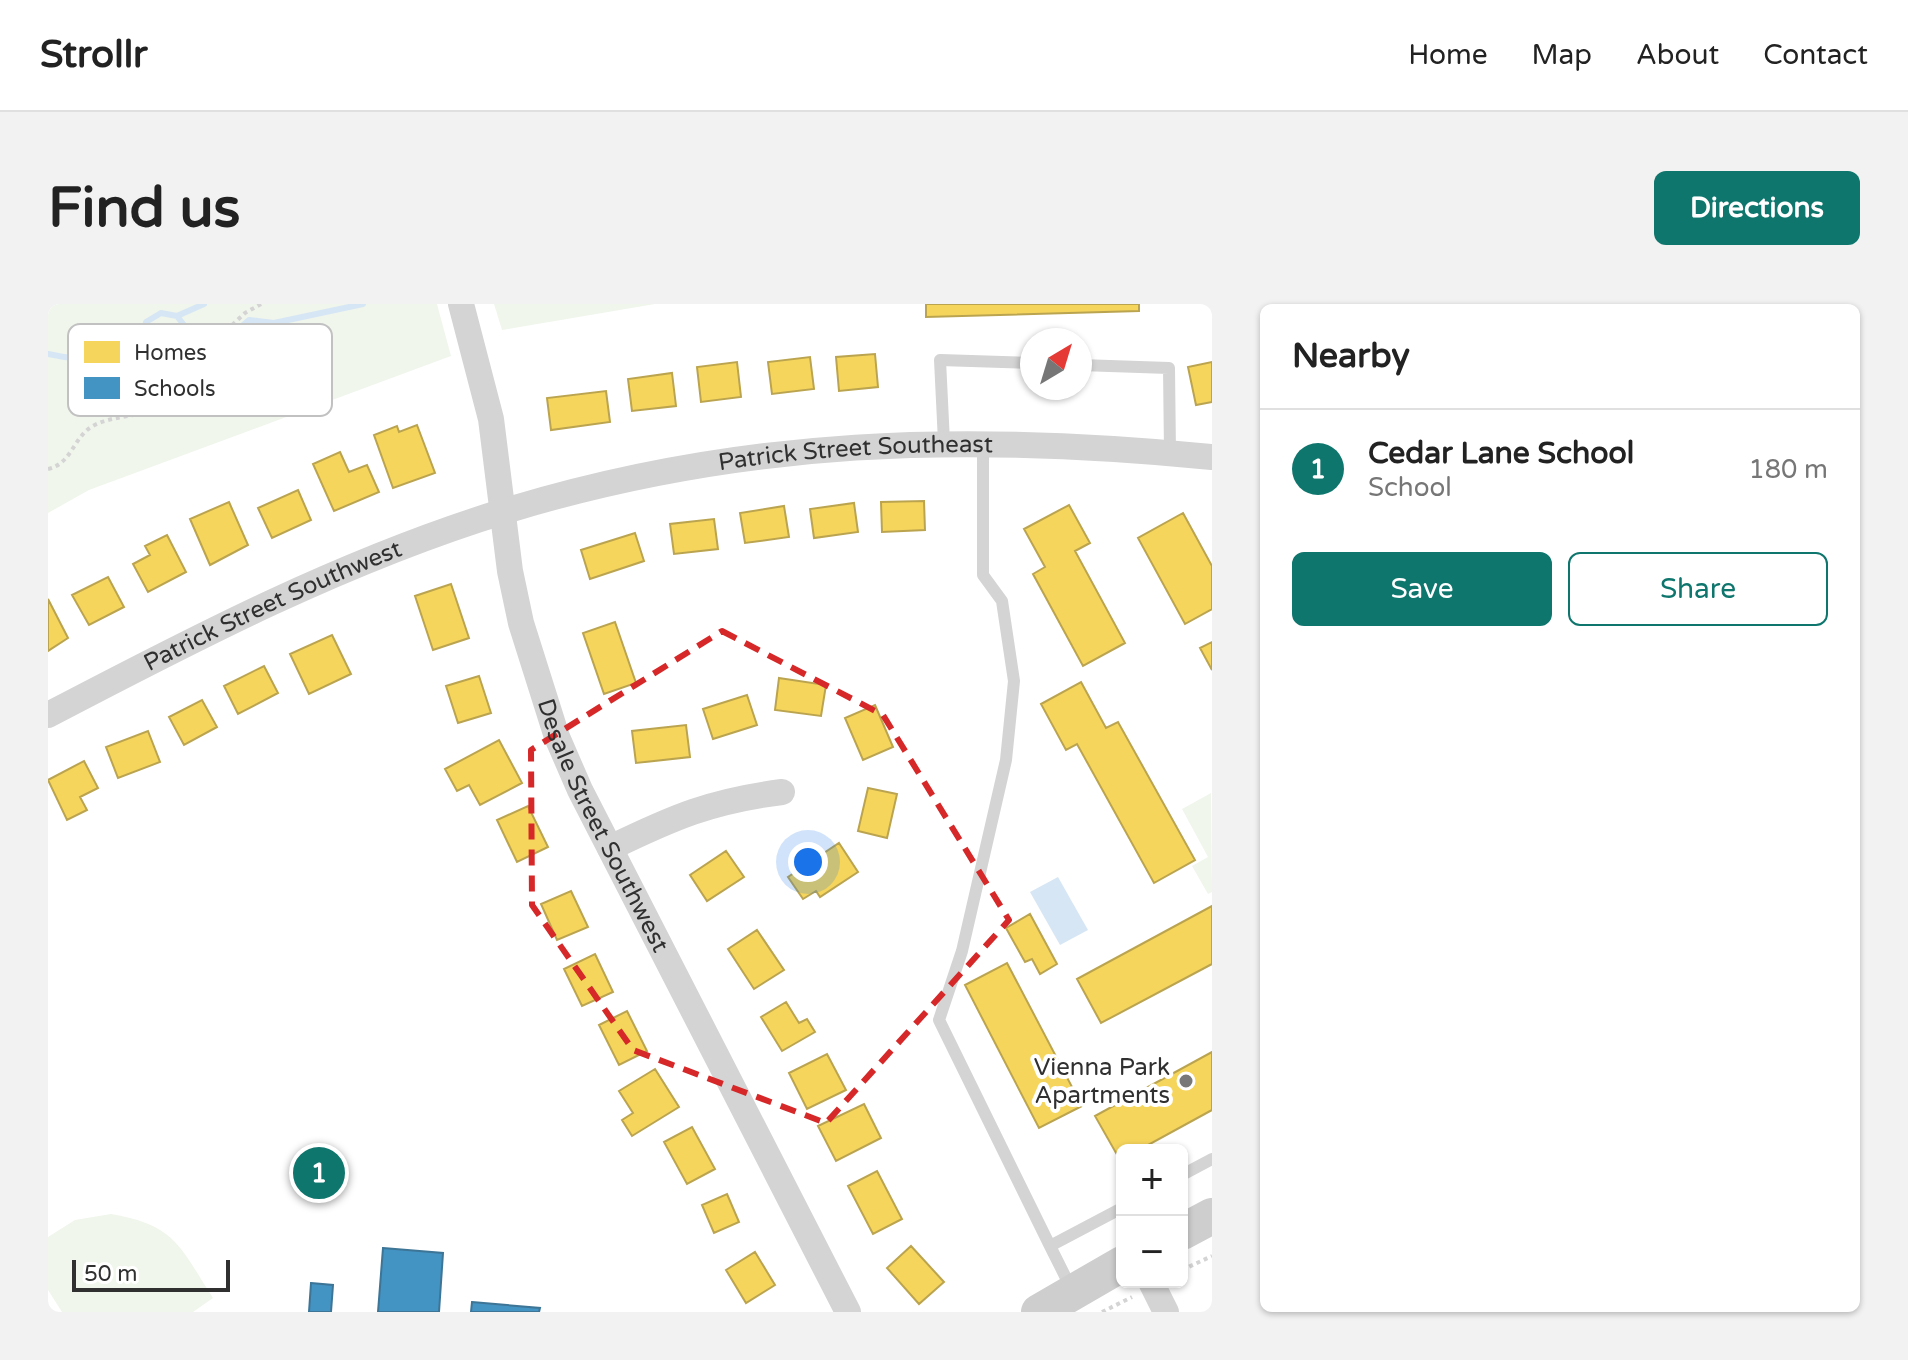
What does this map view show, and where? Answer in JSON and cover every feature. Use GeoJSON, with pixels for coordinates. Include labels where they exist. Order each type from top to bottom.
{"type":"FeatureCollection","features":[{"type":"Feature","properties":{"kind":"main road"},"geometry":{"type":"LineString","coordinates":[[1188,1229],[1212,1216]]}},
{"type":"Feature","properties":{"kind":"main road"},"geometry":{"type":"LineString","coordinates":[[1039,1312],[1116,1268]]}},
{"type":"Feature","properties":{"kind":"street","name":"Desale Street Southwest"},"geometry":{"type":"LineString","coordinates":[[461,304],[491,419],[510,571],[535,675],[557,737],[610,848],[848,1312]]}},
{"type":"Feature","properties":{"kind":"street","name":"Patrick Street Southeast"},"geometry":{"type":"LineString","coordinates":[[504,511],[682,468],[870,444],[983,441],[1212,457]]}},
{"type":"Feature","properties":{"kind":"street","name":"Patrick Street Southwest"},"geometry":{"type":"LineString","coordinates":[[48,715],[153,660],[326,578],[504,511]]}},
{"type":"Feature","properties":{"kind":"street"},"geometry":{"type":"LineString","coordinates":[[610,848],[693,809],[726,799],[782,792]]}},
{"type":"Feature","properties":{"kind":"street"},"geometry":{"type":"LineString","coordinates":[[1154,1288],[1166,1312]]}},
{"type":"Feature","properties":{"kind":"lane"},"geometry":{"type":"LineString","coordinates":[[944,442],[940,360],[1020,363]]}},
{"type":"Feature","properties":{"kind":"lane"},"geometry":{"type":"LineString","coordinates":[[1092,365],[1169,368],[1170,453]]}},
{"type":"Feature","properties":{"kind":"lane"},"geometry":{"type":"LineString","coordinates":[[983,441],[983,575],[1002,601],[1014,681],[1006,760],[962,951],[939,1020],[1073,1293]]}},
{"type":"Feature","properties":{"kind":"lane"},"geometry":{"type":"LineString","coordinates":[[1188,1172],[1212,1159]]}},
{"type":"Feature","properties":{"kind":"lane"},"geometry":{"type":"LineString","coordinates":[[1050,1246],[1116,1211]]}},
{"type":"Feature","properties":{"kind":"path"},"geometry":{"type":"LineString","coordinates":[[233,324],[261,304]]}},
{"type":"Feature","properties":{"kind":"path"},"geometry":{"type":"LineString","coordinates":[[48,469],[58,467],[76,447],[80,434],[104,419],[126,416]]}},
{"type":"Feature","properties":{"kind":"path"},"geometry":{"type":"LineString","coordinates":[[1188,1267],[1212,1256]]}},
{"type":"Feature","properties":{"kind":"highlighted area"},"geometry":{"type":"Polygon","coordinates":[[[722,631],[883,715],[1009,920],[826,1123],[633,1050],[532,905],[531,750],[722,631]]]}},
{"type":"Feature","properties":{"kind":"shaded area"},"geometry":{"type":"Polygon","coordinates":[[[53,304],[437,304],[451,356],[332,400],[332,324],[68,324],[68,416],[289,416],[89,490],[48,513],[48,310],[53,304]]]}},
{"type":"Feature","properties":{"kind":"shaded area"},"geometry":{"type":"Polygon","coordinates":[[[494,304],[655,304],[502,330],[494,304]]]}},
{"type":"Feature","properties":{"kind":"shaded area"},"geometry":{"type":"Polygon","coordinates":[[[1211,793],[1212,892],[1208,894],[1192,866],[1208,857],[1182,809],[1211,793]]]}},
{"type":"Feature","properties":{"kind":"shaded area"},"geometry":{"type":"Polygon","coordinates":[[[111,1214],[150,1225],[174,1241],[213,1298],[193,1312],[62,1312],[48,1290],[48,1237],[75,1220],[111,1214]]]}},
{"type":"Feature","properties":{"kind":"water"},"geometry":{"type":"Polygon","coordinates":[[[1058,877],[1088,930],[1060,945],[1030,892],[1058,877]]]}},
{"type":"Feature","properties":{"kind":"building: Homes"},"geometry":{"type":"Polygon","coordinates":[[[926,304],[1139,304],[1139,311],[926,317],[926,304]]]}},
{"type":"Feature","properties":{"kind":"building: Homes"},"geometry":{"type":"Polygon","coordinates":[[[875,354],[878,387],[839,391],[836,357],[875,354]]]}},
{"type":"Feature","properties":{"kind":"building: Homes"},"geometry":{"type":"Polygon","coordinates":[[[810,357],[814,389],[772,394],[768,362],[810,357]]]}},
{"type":"Feature","properties":{"kind":"building: Homes"},"geometry":{"type":"Polygon","coordinates":[[[737,362],[741,397],[701,402],[697,367],[737,362]]]}},
{"type":"Feature","properties":{"kind":"building: Homes"},"geometry":{"type":"Polygon","coordinates":[[[1212,362],[1212,402],[1196,405],[1188,367],[1212,362]]]}},
{"type":"Feature","properties":{"kind":"building: Homes"},"geometry":{"type":"Polygon","coordinates":[[[672,373],[676,406],[632,411],[628,379],[672,373]]]}},
{"type":"Feature","properties":{"kind":"building: Homes"},"geometry":{"type":"Polygon","coordinates":[[[606,391],[610,422],[551,430],[547,398],[606,391]]]}},
{"type":"Feature","properties":{"kind":"building: Homes"},"geometry":{"type":"Polygon","coordinates":[[[417,425],[435,473],[393,488],[374,435],[397,426],[399,432],[417,425]]]}},
{"type":"Feature","properties":{"kind":"building: Homes"},"geometry":{"type":"Polygon","coordinates":[[[340,452],[349,472],[367,465],[379,492],[334,511],[313,464],[340,452]]]}},
{"type":"Feature","properties":{"kind":"building: Homes"},"geometry":{"type":"Polygon","coordinates":[[[298,490],[311,520],[272,538],[258,508],[298,490]]]}},
{"type":"Feature","properties":{"kind":"building: Homes"},"geometry":{"type":"Polygon","coordinates":[[[924,501],[925,530],[882,532],[881,502],[924,501]]]}},
{"type":"Feature","properties":{"kind":"building: Homes"},"geometry":{"type":"Polygon","coordinates":[[[229,502],[248,545],[210,565],[190,519],[229,502]]]}},
{"type":"Feature","properties":{"kind":"building: Homes"},"geometry":{"type":"Polygon","coordinates":[[[854,503],[858,532],[814,538],[810,509],[854,503]]]}},
{"type":"Feature","properties":{"kind":"building: Homes"},"geometry":{"type":"Polygon","coordinates":[[[1069,505],[1090,543],[1075,551],[1125,643],[1083,666],[1033,574],[1045,567],[1024,529],[1069,505]]]}},
{"type":"Feature","properties":{"kind":"building: Homes"},"geometry":{"type":"Polygon","coordinates":[[[784,506],[789,537],[745,543],[740,513],[784,506]]]}},
{"type":"Feature","properties":{"kind":"building: Homes"},"geometry":{"type":"Polygon","coordinates":[[[1183,513],[1212,566],[1212,609],[1185,624],[1138,538],[1183,513]]]}},
{"type":"Feature","properties":{"kind":"building: Homes"},"geometry":{"type":"Polygon","coordinates":[[[714,519],[718,549],[674,554],[670,524],[714,519]]]}},
{"type":"Feature","properties":{"kind":"building: Homes"},"geometry":{"type":"Polygon","coordinates":[[[635,533],[644,561],[590,579],[581,550],[635,533]]]}},
{"type":"Feature","properties":{"kind":"building: Homes"},"geometry":{"type":"Polygon","coordinates":[[[167,535],[186,572],[148,592],[133,564],[150,555],[145,546],[167,535]]]}},
{"type":"Feature","properties":{"kind":"building: Homes"},"geometry":{"type":"Polygon","coordinates":[[[108,577],[124,607],[89,625],[72,595],[108,577]]]}},
{"type":"Feature","properties":{"kind":"building: Homes"},"geometry":{"type":"Polygon","coordinates":[[[451,584],[469,638],[433,650],[415,596],[451,584]]]}},
{"type":"Feature","properties":{"kind":"building: Homes"},"geometry":{"type":"Polygon","coordinates":[[[48,599],[68,638],[48,651],[48,599]]]}},
{"type":"Feature","properties":{"kind":"building: Homes"},"geometry":{"type":"Polygon","coordinates":[[[615,622],[636,683],[604,694],[583,633],[615,622]]]}},
{"type":"Feature","properties":{"kind":"building: Homes"},"geometry":{"type":"Polygon","coordinates":[[[332,635],[351,674],[309,694],[290,654],[332,635]]]}},
{"type":"Feature","properties":{"kind":"building: Homes"},"geometry":{"type":"Polygon","coordinates":[[[1212,642],[1212,670],[1200,648],[1212,642]]]}},
{"type":"Feature","properties":{"kind":"building: Homes"},"geometry":{"type":"Polygon","coordinates":[[[264,666],[278,693],[238,714],[224,686],[264,666]]]}},
{"type":"Feature","properties":{"kind":"building: Homes"},"geometry":{"type":"Polygon","coordinates":[[[479,676],[491,713],[458,723],[446,686],[479,676]]]}},
{"type":"Feature","properties":{"kind":"building: Homes"},"geometry":{"type":"Polygon","coordinates":[[[779,678],[826,685],[821,716],[775,710],[779,678]]]}},
{"type":"Feature","properties":{"kind":"building: Homes"},"geometry":{"type":"Polygon","coordinates":[[[1081,682],[1106,728],[1118,722],[1195,860],[1154,883],[1077,744],[1066,750],[1041,704],[1081,682]]]}},
{"type":"Feature","properties":{"kind":"building: Homes"},"geometry":{"type":"Polygon","coordinates":[[[747,695],[757,725],[713,739],[703,709],[747,695]]]}},
{"type":"Feature","properties":{"kind":"building: Homes"},"geometry":{"type":"Polygon","coordinates":[[[202,700],[217,727],[184,745],[169,717],[202,700]]]}},
{"type":"Feature","properties":{"kind":"building: Homes"},"geometry":{"type":"Polygon","coordinates":[[[875,705],[893,747],[863,760],[845,718],[875,705]]]}},
{"type":"Feature","properties":{"kind":"building: Homes"},"geometry":{"type":"Polygon","coordinates":[[[686,725],[690,757],[636,763],[632,731],[686,725]]]}},
{"type":"Feature","properties":{"kind":"building: Homes"},"geometry":{"type":"Polygon","coordinates":[[[148,731],[160,762],[118,778],[106,747],[148,731]]]}},
{"type":"Feature","properties":{"kind":"building: Homes"},"geometry":{"type":"Polygon","coordinates":[[[499,740],[522,783],[480,805],[469,785],[457,791],[445,769],[499,740]]]}},
{"type":"Feature","properties":{"kind":"building: Homes"},"geometry":{"type":"Polygon","coordinates":[[[84,761],[98,788],[80,797],[87,810],[67,820],[48,780],[84,761]]]}},
{"type":"Feature","properties":{"kind":"building: Homes"},"geometry":{"type":"Polygon","coordinates":[[[868,788],[897,794],[887,838],[858,831],[868,788]]]}},
{"type":"Feature","properties":{"kind":"building: Homes"},"geometry":{"type":"Polygon","coordinates":[[[528,806],[548,847],[517,862],[497,820],[528,806]]]}},
{"type":"Feature","properties":{"kind":"building: Homes"},"geometry":{"type":"Polygon","coordinates":[[[839,843],[858,872],[820,897],[816,891],[803,899],[788,877],[839,843]]]}},
{"type":"Feature","properties":{"kind":"building: Homes"},"geometry":{"type":"Polygon","coordinates":[[[726,851],[744,877],[707,901],[690,875],[726,851]]]}},
{"type":"Feature","properties":{"kind":"building: Homes"},"geometry":{"type":"Polygon","coordinates":[[[571,891],[588,927],[557,940],[541,904],[571,891]]]}},
{"type":"Feature","properties":{"kind":"building: Homes"},"geometry":{"type":"Polygon","coordinates":[[[1212,906],[1212,964],[1101,1023],[1077,979],[1212,906]]]}},
{"type":"Feature","properties":{"kind":"building: Homes"},"geometry":{"type":"Polygon","coordinates":[[[1030,914],[1057,964],[1040,974],[1032,959],[1025,962],[1006,928],[1030,914]]]}},
{"type":"Feature","properties":{"kind":"building: Homes"},"geometry":{"type":"Polygon","coordinates":[[[757,930],[784,970],[754,989],[728,949],[757,930]]]}},
{"type":"Feature","properties":{"kind":"building: Homes"},"geometry":{"type":"Polygon","coordinates":[[[595,954],[613,992],[582,1006],[564,969],[595,954]]]}},
{"type":"Feature","properties":{"kind":"building: Homes"},"geometry":{"type":"Polygon","coordinates":[[[1007,963],[1082,1106],[1039,1128],[965,985],[1007,963]]]}},
{"type":"Feature","properties":{"kind":"building: Homes"},"geometry":{"type":"Polygon","coordinates":[[[786,1002],[799,1023],[807,1019],[815,1032],[782,1051],[761,1017],[786,1002]]]}},
{"type":"Feature","properties":{"kind":"building: Homes"},"geometry":{"type":"Polygon","coordinates":[[[627,1011],[647,1051],[619,1065],[599,1025],[627,1011]]]}},
{"type":"Feature","properties":{"kind":"building: Homes","name":"Vienna Park Apartments"},"geometry":{"type":"Polygon","coordinates":[[[1212,1052],[1212,1110],[1150,1144],[1116,1144],[1116,1153],[1095,1116],[1212,1052]]]}},
{"type":"Feature","properties":{"kind":"building: Homes"},"geometry":{"type":"Polygon","coordinates":[[[827,1054],[846,1090],[807,1109],[789,1073],[827,1054]]]}},
{"type":"Feature","properties":{"kind":"building: Homes"},"geometry":{"type":"Polygon","coordinates":[[[655,1069],[679,1107],[632,1136],[622,1120],[633,1113],[619,1091],[655,1069]]]}},
{"type":"Feature","properties":{"kind":"building: Homes"},"geometry":{"type":"Polygon","coordinates":[[[864,1104],[881,1138],[836,1161],[818,1126],[864,1104]]]}},
{"type":"Feature","properties":{"kind":"building: Homes"},"geometry":{"type":"Polygon","coordinates":[[[692,1127],[715,1169],[687,1184],[664,1142],[692,1127]]]}},
{"type":"Feature","properties":{"kind":"building: Homes"},"geometry":{"type":"Polygon","coordinates":[[[877,1171],[902,1219],[873,1234],[848,1186],[877,1171]]]}},
{"type":"Feature","properties":{"kind":"building: Homes"},"geometry":{"type":"Polygon","coordinates":[[[727,1194],[739,1222],[714,1233],[702,1205],[727,1194]]]}},
{"type":"Feature","properties":{"kind":"building: Homes"},"geometry":{"type":"Polygon","coordinates":[[[911,1246],[944,1282],[919,1304],[887,1268],[911,1246]]]}},
{"type":"Feature","properties":{"kind":"building: Homes"},"geometry":{"type":"Polygon","coordinates":[[[755,1252],[775,1285],[746,1303],[726,1270],[755,1252]]]}},
{"type":"Feature","properties":{"kind":"building: Schools"},"geometry":{"type":"Polygon","coordinates":[[[383,1248],[443,1253],[439,1312],[378,1312],[383,1248]]]}},
{"type":"Feature","properties":{"kind":"building: Schools"},"geometry":{"type":"Polygon","coordinates":[[[311,1283],[333,1285],[331,1312],[309,1312],[311,1283]]]}},
{"type":"Feature","properties":{"kind":"building: Schools"},"geometry":{"type":"Polygon","coordinates":[[[472,1302],[540,1308],[539,1312],[471,1312],[472,1302]]]}},
{"type":"Feature","properties":{"kind":"waterway"},"geometry":{"type":"LineString","coordinates":[[145,324],[161,313],[177,316],[204,304]]}},
{"type":"Feature","properties":{"kind":"waterway"},"geometry":{"type":"LineString","coordinates":[[244,324],[249,320],[274,323],[363,304]]}},
{"type":"Feature","properties":{"kind":"waterway"},"geometry":{"type":"LineString","coordinates":[[177,316],[183,324]]}},
{"type":"Feature","properties":{"kind":"waterway"},"geometry":{"type":"LineString","coordinates":[[48,354],[68,357]]}},
{"type":"Feature","properties":{"kind":"place","name":"Vienna Park Apartments"},"geometry":{"type":"Point","coordinates":[1186,1081]}},
{"type":"Feature","properties":{"kind":"place","name":"Cedar Lane School"},"geometry":{"type":"Point","coordinates":[319,1173]}}]}
